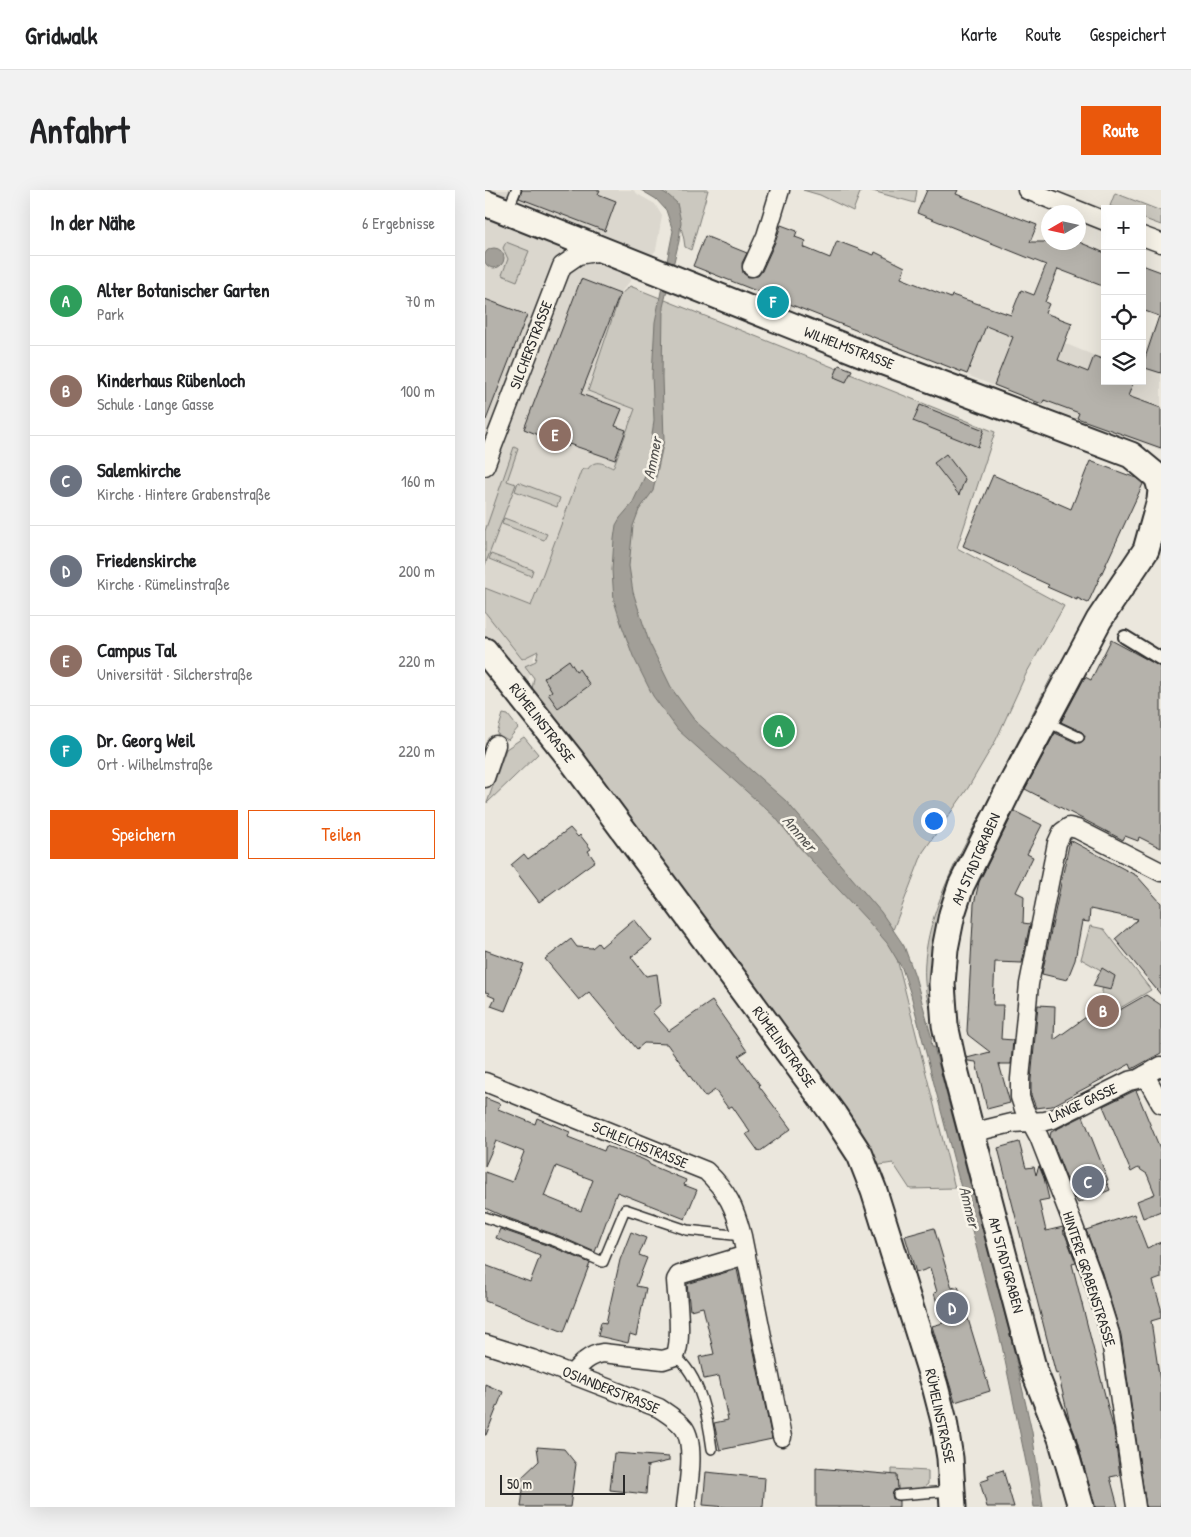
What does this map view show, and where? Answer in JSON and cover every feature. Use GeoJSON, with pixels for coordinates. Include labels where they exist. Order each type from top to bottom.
{"type":"FeatureCollection","features":[{"type":"Feature","properties":{"kind":"main road","name":"WILHELMSTRASSE"},"geometry":{"type":"LineString","coordinates":[[503,202],[603,252],[873,358],[1131,455]]}},
{"type":"Feature","properties":{"kind":"main road","name":"AM STADTGRABEN"},"geometry":{"type":"LineString","coordinates":[[1081,1507],[1061,1438],[1034,1372],[953,1062],[945,1024],[942,984],[945,949],[952,914],[961,886],[1044,721],[1099,620],[1146,550],[1161,490],[1154,474],[1131,455]]}},
{"type":"Feature","properties":{"kind":"main road","name":"RÜMELINSTRASSE"},"geometry":{"type":"LineString","coordinates":[[485,651],[570,758],[834,1115],[860,1155],[874,1191],[923,1341],[949,1449],[953,1502]]}},
{"type":"Feature","properties":{"kind":"main road"},"geometry":{"type":"LineString","coordinates":[[1072,1507],[1074,1482]]}},
{"type":"Feature","properties":{"kind":"street"},"geometry":{"type":"LineString","coordinates":[[752,268],[766,236],[780,190]]}},
{"type":"Feature","properties":{"kind":"street"},"geometry":{"type":"LineString","coordinates":[[1027,190],[1101,219]]}},
{"type":"Feature","properties":{"kind":"street"},"geometry":{"type":"LineString","coordinates":[[1146,237],[1161,243]]}},
{"type":"Feature","properties":{"kind":"street","name":"SILCHERSTRASSE"},"geometry":{"type":"LineString","coordinates":[[485,466],[562,266],[579,255],[603,252]]}},
{"type":"Feature","properties":{"kind":"street"},"geometry":{"type":"LineString","coordinates":[[1125,637],[1161,659]]}},
{"type":"Feature","properties":{"kind":"street"},"geometry":{"type":"LineString","coordinates":[[485,778],[496,745]]}},
{"type":"Feature","properties":{"kind":"street","name":"HINTERE GRABENSTRASSE"},"geometry":{"type":"LineString","coordinates":[[1136,1507],[1110,1334],[1092,1276],[1068,1211],[1032,1122],[1024,1109],[1020,1097],[1020,1079],[1028,992],[1057,843],[1062,832],[1069,827],[1077,829],[1160,870]]}},
{"type":"Feature","properties":{"kind":"street","name":"LANGE GASSE"},"geometry":{"type":"LineString","coordinates":[[971,1133],[1012,1123],[1053,1119],[1161,1066]]}},
{"type":"Feature","properties":{"kind":"street"},"geometry":{"type":"LineString","coordinates":[[1145,1075],[1161,1104]]}},
{"type":"Feature","properties":{"kind":"street","name":"SCHLEICHSTRASSE"},"geometry":{"type":"LineString","coordinates":[[485,1082],[707,1171],[718,1182],[735,1210],[742,1236],[782,1437]]}},
{"type":"Feature","properties":{"kind":"street"},"geometry":{"type":"LineString","coordinates":[[572,1374],[591,1356],[596,1354],[603,1353],[663,1360],[675,1356],[678,1350],[676,1280],[679,1275],[746,1255]]}},
{"type":"Feature","properties":{"kind":"street","name":"OSIANDERSTRASSE"},"geometry":{"type":"LineString","coordinates":[[485,1344],[572,1374],[659,1408],[674,1418],[684,1429],[689,1443],[686,1507]]}},
{"type":"Feature","properties":{"kind":"lane"},"geometry":{"type":"LineString","coordinates":[[1044,721],[1079,737]]}},
{"type":"Feature","properties":{"kind":"lane"},"geometry":{"type":"LineString","coordinates":[[485,1217],[557,1242],[603,1262],[625,1209],[687,1230],[742,1236]]}},
{"type":"Feature","properties":{"kind":"lane"},"geometry":{"type":"LineString","coordinates":[[675,1356],[685,1366],[700,1395],[708,1418],[712,1449]]}},
{"type":"Feature","properties":{"kind":"lane"},"geometry":{"type":"LineString","coordinates":[[899,1495],[953,1502]]}},
{"type":"Feature","properties":{"kind":"shaded area"},"geometry":{"type":"Polygon","coordinates":[[[485,190],[633,190],[655,204],[662,216],[656,250],[621,292],[588,391],[635,409],[613,468],[603,462],[541,630],[527,685],[485,636],[485,190]]]}},
{"type":"Feature","properties":{"kind":"shaded area"},"geometry":{"type":"Polygon","coordinates":[[[659,190],[708,190],[691,250],[685,247],[677,216],[659,190]]]}},
{"type":"Feature","properties":{"kind":"shaded area"},"geometry":{"type":"Polygon","coordinates":[[[803,190],[861,190],[853,211],[820,195],[803,190]]]}},
{"type":"Feature","properties":{"kind":"shaded area"},"geometry":{"type":"Polygon","coordinates":[[[869,190],[917,190],[915,203],[869,190]]]}},
{"type":"Feature","properties":{"kind":"shaded area"},"geometry":{"type":"Polygon","coordinates":[[[1115,193],[1146,205],[1110,205],[1115,193]]]}},
{"type":"Feature","properties":{"kind":"shaded area"},"geometry":{"type":"Polygon","coordinates":[[[1146,205],[1161,211],[1161,225],[1146,219],[1146,205]]]}},
{"type":"Feature","properties":{"kind":"shaded area"},"geometry":{"type":"Polygon","coordinates":[[[506,242],[529,251],[517,281],[502,275],[508,259],[503,248],[506,242]]]}},
{"type":"Feature","properties":{"kind":"shaded area"},"geometry":{"type":"Polygon","coordinates":[[[818,260],[939,311],[993,329],[1049,337],[1101,358],[1101,385],[1146,385],[1146,349],[1154,327],[1161,326],[1161,450],[1065,414],[799,308],[818,260]]]}},
{"type":"Feature","properties":{"kind":"shaded area"},"geometry":{"type":"Polygon","coordinates":[[[630,286],[995,432],[957,548],[1064,606],[1026,674],[996,740],[968,788],[923,852],[891,935],[955,1188],[910,1189],[893,1163],[874,1166],[531,695],[534,678],[525,666],[536,661],[538,651],[522,659],[485,612],[485,588],[531,606],[581,471],[597,463],[613,468],[635,409],[588,391],[620,295],[630,286]]]}},
{"type":"Feature","properties":{"kind":"shaded area"},"geometry":{"type":"Polygon","coordinates":[[[514,447],[518,449],[507,481],[516,484],[485,565],[485,531],[514,447]]]}},
{"type":"Feature","properties":{"kind":"shaded area"},"geometry":{"type":"Polygon","coordinates":[[[518,482],[560,498],[557,507],[515,491],[518,482]]]}},
{"type":"Feature","properties":{"kind":"shaded area"},"geometry":{"type":"Polygon","coordinates":[[[504,518],[547,534],[544,540],[502,524],[504,518]]]}},
{"type":"Feature","properties":{"kind":"shaded area"},"geometry":{"type":"Polygon","coordinates":[[[491,554],[533,570],[531,576],[489,559],[491,554]]]}},
{"type":"Feature","properties":{"kind":"shaded area"},"geometry":{"type":"Polygon","coordinates":[[[1054,672],[1059,675],[1004,783],[998,780],[1054,672]]]}},
{"type":"Feature","properties":{"kind":"shaded area"},"geometry":{"type":"Polygon","coordinates":[[[503,714],[508,715],[518,728],[508,740],[497,734],[503,714]]]}},
{"type":"Feature","properties":{"kind":"shaded area"},"geometry":{"type":"Polygon","coordinates":[[[524,737],[538,754],[487,803],[506,749],[524,737]]]}},
{"type":"Feature","properties":{"kind":"shaded area"},"geometry":{"type":"Polygon","coordinates":[[[995,788],[1000,791],[932,1014],[925,986],[925,957],[931,927],[953,868],[995,788]]]}},
{"type":"Feature","properties":{"kind":"shaded area"},"geometry":{"type":"Polygon","coordinates":[[[1090,926],[1104,929],[1151,990],[1108,1015],[1102,990],[1108,974],[1081,959],[1090,926]]]}},
{"type":"Feature","properties":{"kind":"shaded area"},"geometry":{"type":"Polygon","coordinates":[[[892,1469],[928,1471],[928,1484],[917,1490],[897,1490],[896,1476],[892,1476],[892,1469]]]}},
{"type":"Feature","properties":{"kind":"water","name":"Ammer"},"geometry":{"type":"Polygon","coordinates":[[[641,190],[660,190],[668,195],[677,203],[681,222],[679,241],[663,307],[662,377],[664,440],[653,491],[639,510],[633,526],[629,566],[633,592],[649,642],[672,689],[695,721],[786,801],[881,912],[904,946],[915,976],[932,1039],[932,1047],[934,1047],[1011,1338],[1032,1432],[1043,1507],[1034,1507],[1002,1346],[911,995],[902,968],[887,943],[800,848],[775,817],[678,730],[653,696],[633,656],[614,601],[612,570],[616,525],[632,504],[647,472],[654,420],[652,375],[655,322],[673,231],[666,210],[656,199],[641,190]]]}},
{"type":"Feature","properties":{"kind":"water"},"geometry":{"type":"Polygon","coordinates":[[[494,248],[501,251],[504,258],[501,265],[494,268],[487,265],[484,258],[487,251],[494,248]]]}},
{"type":"Feature","properties":{"kind":"building"},"geometry":{"type":"Polygon","coordinates":[[[522,190],[600,190],[598,194],[616,201],[605,231],[519,198],[522,190]]]}},
{"type":"Feature","properties":{"kind":"building"},"geometry":{"type":"Polygon","coordinates":[[[927,190],[958,190],[956,194],[1037,225],[1030,242],[1041,242],[1041,250],[1086,250],[1086,245],[1101,251],[1101,285],[1058,269],[1045,302],[1049,304],[1045,313],[1072,323],[1058,360],[1088,372],[1094,356],[1101,359],[1101,385],[1132,385],[1128,396],[1161,408],[1161,448],[1077,418],[1079,413],[1044,400],[1042,404],[994,385],[1013,337],[986,326],[967,374],[693,266],[705,236],[747,253],[742,263],[743,273],[748,277],[758,276],[776,240],[781,225],[797,231],[795,237],[806,241],[803,247],[830,258],[837,241],[874,255],[875,252],[905,267],[901,278],[951,298],[952,295],[1011,315],[1021,290],[1034,295],[1046,265],[917,213],[927,190]]]}},
{"type":"Feature","properties":{"kind":"building"},"geometry":{"type":"Polygon","coordinates":[[[1146,266],[1161,272],[1161,373],[1146,368],[1146,355],[1159,316],[1146,311],[1146,266]]]}},
{"type":"Feature","properties":{"kind":"building"},"geometry":{"type":"Polygon","coordinates":[[[581,279],[620,294],[581,394],[622,409],[615,426],[626,430],[615,460],[569,444],[568,447],[524,429],[581,279]]]}},
{"type":"Feature","properties":{"kind":"building"},"geometry":{"type":"Polygon","coordinates":[[[485,299],[527,315],[486,420],[485,419],[485,299]]]}},
{"type":"Feature","properties":{"kind":"building"},"geometry":{"type":"Polygon","coordinates":[[[839,365],[852,370],[846,382],[834,377],[839,365]]]}},
{"type":"Feature","properties":{"kind":"building"},"geometry":{"type":"Polygon","coordinates":[[[920,405],[984,430],[978,447],[913,421],[920,405]]]}},
{"type":"Feature","properties":{"kind":"building"},"geometry":{"type":"Polygon","coordinates":[[[946,454],[965,479],[959,495],[934,463],[946,454]]]}},
{"type":"Feature","properties":{"kind":"building"},"geometry":{"type":"Polygon","coordinates":[[[1090,461],[1136,478],[1143,484],[1088,603],[1047,587],[1049,585],[963,546],[993,475],[1071,509],[1090,461]]]}},
{"type":"Feature","properties":{"kind":"building"},"geometry":{"type":"Polygon","coordinates":[[[1111,640],[1161,667],[1161,848],[1139,837],[1138,841],[1125,836],[1123,840],[1025,789],[1055,733],[1077,743],[1084,740],[1085,736],[1082,732],[1061,722],[1085,677],[1091,680],[1111,640]]]}},
{"type":"Feature","properties":{"kind":"building"},"geometry":{"type":"Polygon","coordinates":[[[569,660],[576,671],[579,669],[590,685],[558,708],[548,694],[552,691],[544,678],[569,660]]]}},
{"type":"Feature","properties":{"kind":"building"},"geometry":{"type":"Polygon","coordinates":[[[1014,811],[1042,825],[1027,854],[1033,857],[1016,892],[1024,896],[1023,923],[1030,924],[1022,963],[995,962],[993,1005],[1003,1005],[1001,1039],[1013,1040],[1011,1064],[999,1064],[1010,1103],[987,1109],[976,1062],[968,1061],[967,1058],[990,1052],[968,1035],[967,1031],[974,904],[979,882],[1014,811]]]}},
{"type":"Feature","properties":{"kind":"building"},"geometry":{"type":"Polygon","coordinates":[[[570,828],[578,837],[580,835],[591,849],[588,851],[595,861],[539,902],[511,865],[524,854],[528,859],[570,828]]]}},
{"type":"Feature","properties":{"kind":"building"},"geometry":{"type":"Polygon","coordinates":[[[1070,840],[1137,876],[1161,903],[1161,995],[1115,939],[1138,919],[1090,909],[1089,922],[1082,921],[1075,960],[1067,980],[1042,974],[1070,840]]]}},
{"type":"Feature","properties":{"kind":"building"},"geometry":{"type":"Polygon","coordinates":[[[634,919],[652,941],[631,957],[646,976],[657,974],[661,1004],[652,1012],[669,1031],[712,1001],[747,1051],[739,1056],[791,1129],[759,1152],[746,1134],[750,1132],[732,1106],[728,1108],[715,1090],[705,1097],[667,1044],[644,1043],[637,1049],[589,992],[579,1000],[545,959],[571,939],[577,947],[592,948],[598,943],[601,947],[634,919]]]}},
{"type":"Feature","properties":{"kind":"building"},"geometry":{"type":"Polygon","coordinates":[[[485,950],[524,964],[505,1011],[491,1006],[495,998],[485,992],[485,950]]]}},
{"type":"Feature","properties":{"kind":"building"},"geometry":{"type":"Polygon","coordinates":[[[1102,968],[1115,976],[1111,990],[1093,986],[1102,968]]]}},
{"type":"Feature","properties":{"kind":"building"},"geometry":{"type":"Polygon","coordinates":[[[1146,995],[1161,1005],[1161,1053],[1132,1069],[1130,1064],[1052,1106],[1036,1108],[1031,1095],[1031,1080],[1038,1005],[1055,1006],[1054,1040],[1093,1012],[1091,1000],[1111,1000],[1111,1015],[1146,995]]]}},
{"type":"Feature","properties":{"kind":"building"},"geometry":{"type":"Polygon","coordinates":[[[1136,1090],[1161,1151],[1161,1211],[1143,1218],[1137,1201],[1155,1194],[1147,1174],[1138,1168],[1131,1172],[1103,1106],[1136,1090]]]}},
{"type":"Feature","properties":{"kind":"building"},"geometry":{"type":"Polygon","coordinates":[[[485,1098],[500,1104],[498,1109],[535,1124],[537,1118],[570,1132],[568,1137],[604,1151],[606,1146],[642,1159],[650,1165],[686,1180],[684,1185],[697,1190],[685,1219],[617,1192],[595,1252],[485,1208],[485,1172],[512,1182],[524,1152],[496,1141],[485,1166],[485,1098]],[[556,1166],[544,1196],[581,1211],[593,1180],[556,1166]]]}},
{"type":"Feature","properties":{"kind":"building"},"geometry":{"type":"Polygon","coordinates":[[[1083,1116],[1108,1180],[1106,1181],[1110,1190],[1078,1203],[1050,1136],[1051,1132],[1083,1116]]]}},
{"type":"Feature","properties":{"kind":"building"},"geometry":{"type":"Polygon","coordinates":[[[1019,1142],[1026,1168],[1034,1167],[1036,1175],[1039,1166],[1044,1178],[1049,1199],[1039,1201],[1046,1231],[1063,1227],[1076,1263],[1072,1264],[1114,1431],[1120,1475],[1110,1477],[1118,1507],[1095,1507],[1075,1434],[1069,1419],[1058,1373],[1056,1374],[998,1148],[1019,1142]]]}},
{"type":"Feature","properties":{"kind":"building"},"geometry":{"type":"Polygon","coordinates":[[[1134,1214],[1147,1248],[1161,1242],[1161,1278],[1153,1281],[1161,1308],[1161,1318],[1151,1321],[1161,1388],[1161,1507],[1146,1507],[1121,1335],[1102,1273],[1086,1230],[1134,1214]]]}},
{"type":"Feature","properties":{"kind":"building"},"geometry":{"type":"Polygon","coordinates":[[[934,1228],[952,1288],[958,1286],[990,1391],[955,1402],[932,1326],[943,1323],[934,1293],[937,1292],[930,1268],[916,1273],[905,1236],[934,1228]]]}},
{"type":"Feature","properties":{"kind":"building"},"geometry":{"type":"Polygon","coordinates":[[[500,1229],[555,1248],[590,1263],[564,1332],[485,1301],[485,1265],[530,1282],[540,1256],[496,1238],[500,1229]]]}},
{"type":"Feature","properties":{"kind":"building"},"geometry":{"type":"Polygon","coordinates":[[[631,1232],[646,1238],[639,1255],[647,1258],[636,1286],[646,1288],[636,1336],[630,1334],[628,1343],[598,1336],[601,1322],[606,1323],[620,1260],[631,1232]]]}},
{"type":"Feature","properties":{"kind":"building"},"geometry":{"type":"Polygon","coordinates":[[[737,1269],[772,1439],[720,1450],[714,1423],[728,1420],[719,1376],[704,1379],[699,1357],[714,1354],[703,1307],[690,1310],[687,1284],[737,1269]]]}},
{"type":"Feature","properties":{"kind":"building"},"geometry":{"type":"Polygon","coordinates":[[[485,1384],[503,1392],[486,1435],[485,1435],[485,1384]]]}},
{"type":"Feature","properties":{"kind":"building"},"geometry":{"type":"Polygon","coordinates":[[[537,1447],[564,1449],[576,1464],[570,1507],[521,1507],[524,1482],[520,1479],[539,1461],[537,1447]]]}},
{"type":"Feature","properties":{"kind":"building"},"geometry":{"type":"Polygon","coordinates":[[[614,1453],[669,1457],[669,1461],[646,1466],[648,1466],[646,1494],[610,1490],[614,1453]]]}},
{"type":"Feature","properties":{"kind":"building"},"geometry":{"type":"Polygon","coordinates":[[[816,1468],[897,1475],[898,1489],[894,1490],[892,1495],[893,1499],[899,1501],[899,1507],[816,1507],[816,1468]]]}},
{"type":"Feature","properties":{"kind":"building"},"geometry":{"type":"Polygon","coordinates":[[[1003,1470],[1014,1507],[987,1507],[980,1482],[989,1479],[988,1475],[1003,1470]]]}},
{"type":"Feature","properties":{"kind":"building"},"geometry":{"type":"Polygon","coordinates":[[[706,1472],[765,1478],[763,1507],[703,1505],[706,1472]]]}},
{"type":"Feature","properties":{"kind":"place","name":"Dr. Georg Weil"},"geometry":{"type":"Point","coordinates":[773,302]}},
{"type":"Feature","properties":{"kind":"place","name":"Campus Tal"},"geometry":{"type":"Point","coordinates":[555,435]}},
{"type":"Feature","properties":{"kind":"place","name":"Alter Botanischer Garten"},"geometry":{"type":"Point","coordinates":[779,731]}},
{"type":"Feature","properties":{"kind":"place","name":"Kinderhaus Rübenloch"},"geometry":{"type":"Point","coordinates":[1103,1011]}},
{"type":"Feature","properties":{"kind":"place","name":"Salemkirche"},"geometry":{"type":"Point","coordinates":[1088,1182]}},
{"type":"Feature","properties":{"kind":"place","name":"Friedenskirche"},"geometry":{"type":"Point","coordinates":[952,1308]}}]}
